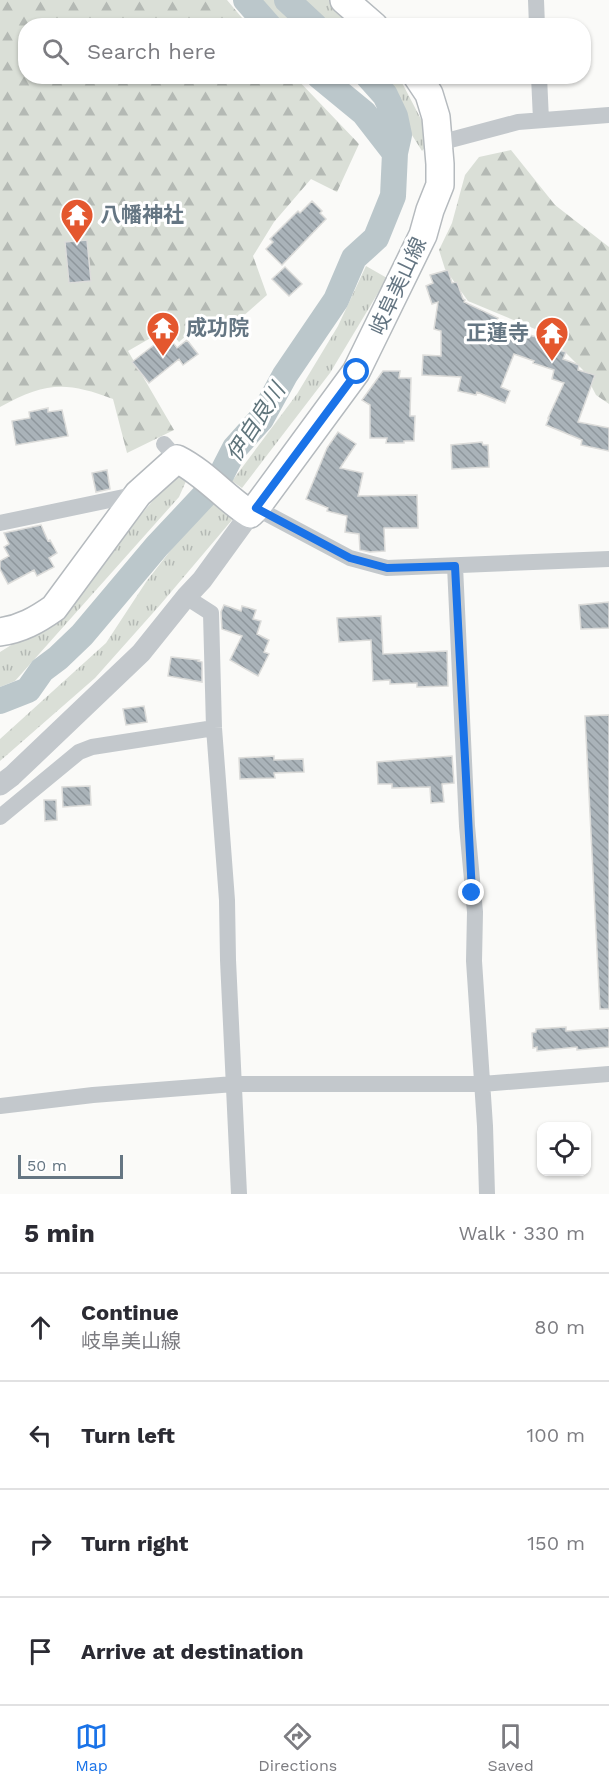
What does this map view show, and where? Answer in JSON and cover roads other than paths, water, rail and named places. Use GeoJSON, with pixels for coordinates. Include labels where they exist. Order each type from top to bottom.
{"type":"FeatureCollection","features":[{"type":"Feature","properties":{"kind":"main road"},"geometry":{"type":"LineString","coordinates":[[344,0],[365,18]]}},
{"type":"Feature","properties":{"kind":"main road","name":"岐阜美山線"},"geometry":{"type":"LineString","coordinates":[[248,510],[357,372],[423,235],[440,185],[436,117],[429,94],[422,84]]}},
{"type":"Feature","properties":{"kind":"main road"},"geometry":{"type":"LineString","coordinates":[[0,632],[13,630],[36,621],[54,608],[138,494],[176,456],[248,510]]}},
{"type":"Feature","properties":{"kind":"street"},"geometry":{"type":"LineString","coordinates":[[536,0],[537,18]]}},
{"type":"Feature","properties":{"kind":"street"},"geometry":{"type":"LineString","coordinates":[[539,84],[541,120]]}},
{"type":"Feature","properties":{"kind":"street"},"geometry":{"type":"LineString","coordinates":[[439,143],[518,122],[609,115]]}},
{"type":"Feature","properties":{"kind":"street"},"geometry":{"type":"LineString","coordinates":[[0,523],[138,494]]}},
{"type":"Feature","properties":{"kind":"street"},"geometry":{"type":"LineString","coordinates":[[0,785],[141,653],[202,580],[248,510],[350,558],[387,568],[609,559]]}},
{"type":"Feature","properties":{"kind":"street"},"geometry":{"type":"LineString","coordinates":[[455,566],[467,826],[475,912],[474,961],[487,1194]]}},
{"type":"Feature","properties":{"kind":"street"},"geometry":{"type":"LineString","coordinates":[[186,597],[211,614],[214,729],[227,900],[239,1194]]}},
{"type":"Feature","properties":{"kind":"street"},"geometry":{"type":"LineString","coordinates":[[0,817],[78,752],[92,747],[214,729]]}},
{"type":"Feature","properties":{"kind":"street"},"geometry":{"type":"LineString","coordinates":[[0,1106],[93,1095],[234,1084],[482,1084],[609,1074]]}},
{"type":"Feature","properties":{"kind":"waterway","name":"伊自良川"},"geometry":{"type":"LineString","coordinates":[[246,0],[262,18]]}},
{"type":"Feature","properties":{"kind":"waterway"},"geometry":{"type":"LineString","coordinates":[[287,0],[306,18]]}},
{"type":"Feature","properties":{"kind":"waterway","name":"伊自良川"},"geometry":{"type":"LineString","coordinates":[[329,84],[364,113],[395,153]]}},
{"type":"Feature","properties":{"kind":"waterway","name":"伊自良川"},"geometry":{"type":"LineString","coordinates":[[0,701],[28,690],[42,670],[82,635],[157,546],[218,481],[235,448],[261,419],[285,375],[336,300],[354,258],[376,238],[393,196],[395,153],[399,135],[395,116],[385,95],[375,84]]}},
{"type":"Feature","properties":{"kind":"place","name":"八幡神社"},"geometry":{"type":"Point","coordinates":[77,244]}},
{"type":"Feature","properties":{"kind":"place","name":"成功院"},"geometry":{"type":"Point","coordinates":[163,357]}},
{"type":"Feature","properties":{"kind":"place","name":"正蓮寺"},"geometry":{"type":"Point","coordinates":[552,362]}}]}
